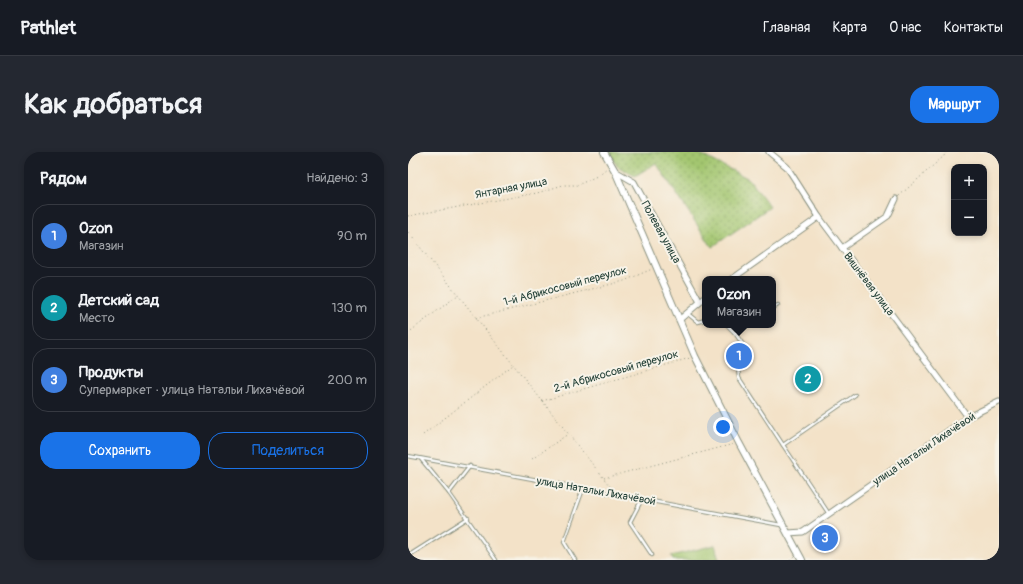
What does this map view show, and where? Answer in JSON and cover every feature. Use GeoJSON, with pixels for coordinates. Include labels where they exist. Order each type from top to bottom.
{"type":"FeatureCollection","features":[{"type":"Feature","properties":{"kind":"street"},"geometry":{"type":"LineString","coordinates":[[604,152],[613,168],[695,356],[739,443],[802,560]]}},
{"type":"Feature","properties":{"kind":"street","name":"Вишнёвая улица"},"geometry":{"type":"LineString","coordinates":[[769,152],[787,167],[819,217],[968,417]]}},
{"type":"Feature","properties":{"kind":"street","name":"Полевая улица"},"geometry":{"type":"LineString","coordinates":[[613,168],[634,182],[700,302]]}},
{"type":"Feature","properties":{"kind":"street"},"geometry":{"type":"LineString","coordinates":[[842,248],[888,216],[896,199]]}},
{"type":"Feature","properties":{"kind":"street"},"geometry":{"type":"LineString","coordinates":[[736,276],[819,217]]}},
{"type":"Feature","properties":{"kind":"street"},"geometry":{"type":"LineString","coordinates":[[679,320],[688,314],[700,302]]}},
{"type":"Feature","properties":{"kind":"street","name":"улица Натальи Лихачёвой"},"geometry":{"type":"LineString","coordinates":[[788,533],[803,532],[968,417],[999,402]]}},
{"type":"Feature","properties":{"kind":"lane"},"geometry":{"type":"LineString","coordinates":[[688,314],[698,322],[702,321]]}},
{"type":"Feature","properties":{"kind":"lane"},"geometry":{"type":"LineString","coordinates":[[730,328],[748,352],[738,368],[739,378],[830,514]]}},
{"type":"Feature","properties":{"kind":"lane"},"geometry":{"type":"LineString","coordinates":[[735,333],[743,328]]}},
{"type":"Feature","properties":{"kind":"lane"},"geometry":{"type":"LineString","coordinates":[[784,445],[855,395]]}},
{"type":"Feature","properties":{"kind":"lane","name":"улица Натальи Лихачёвой"},"geometry":{"type":"LineString","coordinates":[[408,456],[470,466],[642,500],[740,516],[784,526]]}},
{"type":"Feature","properties":{"kind":"lane"},"geometry":{"type":"LineString","coordinates":[[421,459],[468,518],[496,560]]}},
{"type":"Feature","properties":{"kind":"lane"},"geometry":{"type":"LineString","coordinates":[[449,493],[470,466]]}},
{"type":"Feature","properties":{"kind":"lane"},"geometry":{"type":"LineString","coordinates":[[575,560],[564,542],[583,489]]}},
{"type":"Feature","properties":{"kind":"lane"},"geometry":{"type":"LineString","coordinates":[[642,500],[630,522],[652,555]]}},
{"type":"Feature","properties":{"kind":"lane"},"geometry":{"type":"LineString","coordinates":[[408,556],[468,518]]}},
{"type":"Feature","properties":{"kind":"path"},"geometry":{"type":"LineString","coordinates":[[896,199],[944,156],[946,152]]}},
{"type":"Feature","properties":{"kind":"path","name":"Янтарная улица"},"geometry":{"type":"LineString","coordinates":[[408,216],[537,193],[563,185],[578,185],[613,168]]}},
{"type":"Feature","properties":{"kind":"path"},"geometry":{"type":"LineString","coordinates":[[408,232],[617,495]]}},
{"type":"Feature","properties":{"kind":"path","name":"1-й Абрикосовый переулок"},"geometry":{"type":"LineString","coordinates":[[476,318],[624,281],[656,267]]}},
{"type":"Feature","properties":{"kind":"path"},"geometry":{"type":"LineString","coordinates":[[408,332],[458,295]]}},
{"type":"Feature","properties":{"kind":"path","name":"2-й Абрикосовый переулок"},"geometry":{"type":"LineString","coordinates":[[542,401],[695,356]]}},
{"type":"Feature","properties":{"kind":"path"},"geometry":{"type":"LineString","coordinates":[[423,435],[514,365]]}},
{"type":"Feature","properties":{"kind":"path"},"geometry":{"type":"LineString","coordinates":[[532,459],[568,433]]}},
{"type":"Feature","properties":{"kind":"path"},"geometry":{"type":"LineString","coordinates":[[603,478],[739,443]]}},
{"type":"Feature","properties":{"kind":"green space"},"geometry":{"type":"Polygon","coordinates":[[[609,152],[696,152],[749,179],[770,207],[712,247],[656,163],[635,176],[617,166],[609,152]]]}},
{"type":"Feature","properties":{"kind":"green space"},"geometry":{"type":"Polygon","coordinates":[[[715,545],[719,560],[673,560],[671,556],[715,545]]]}},
{"type":"Feature","properties":{"kind":"place","name":"Ozon"},"geometry":{"type":"Point","coordinates":[739,356]}},
{"type":"Feature","properties":{"kind":"place","name":"Детский сад"},"geometry":{"type":"Point","coordinates":[808,379]}},
{"type":"Feature","properties":{"kind":"place","name":"Продукты"},"geometry":{"type":"Point","coordinates":[825,538]}}]}
